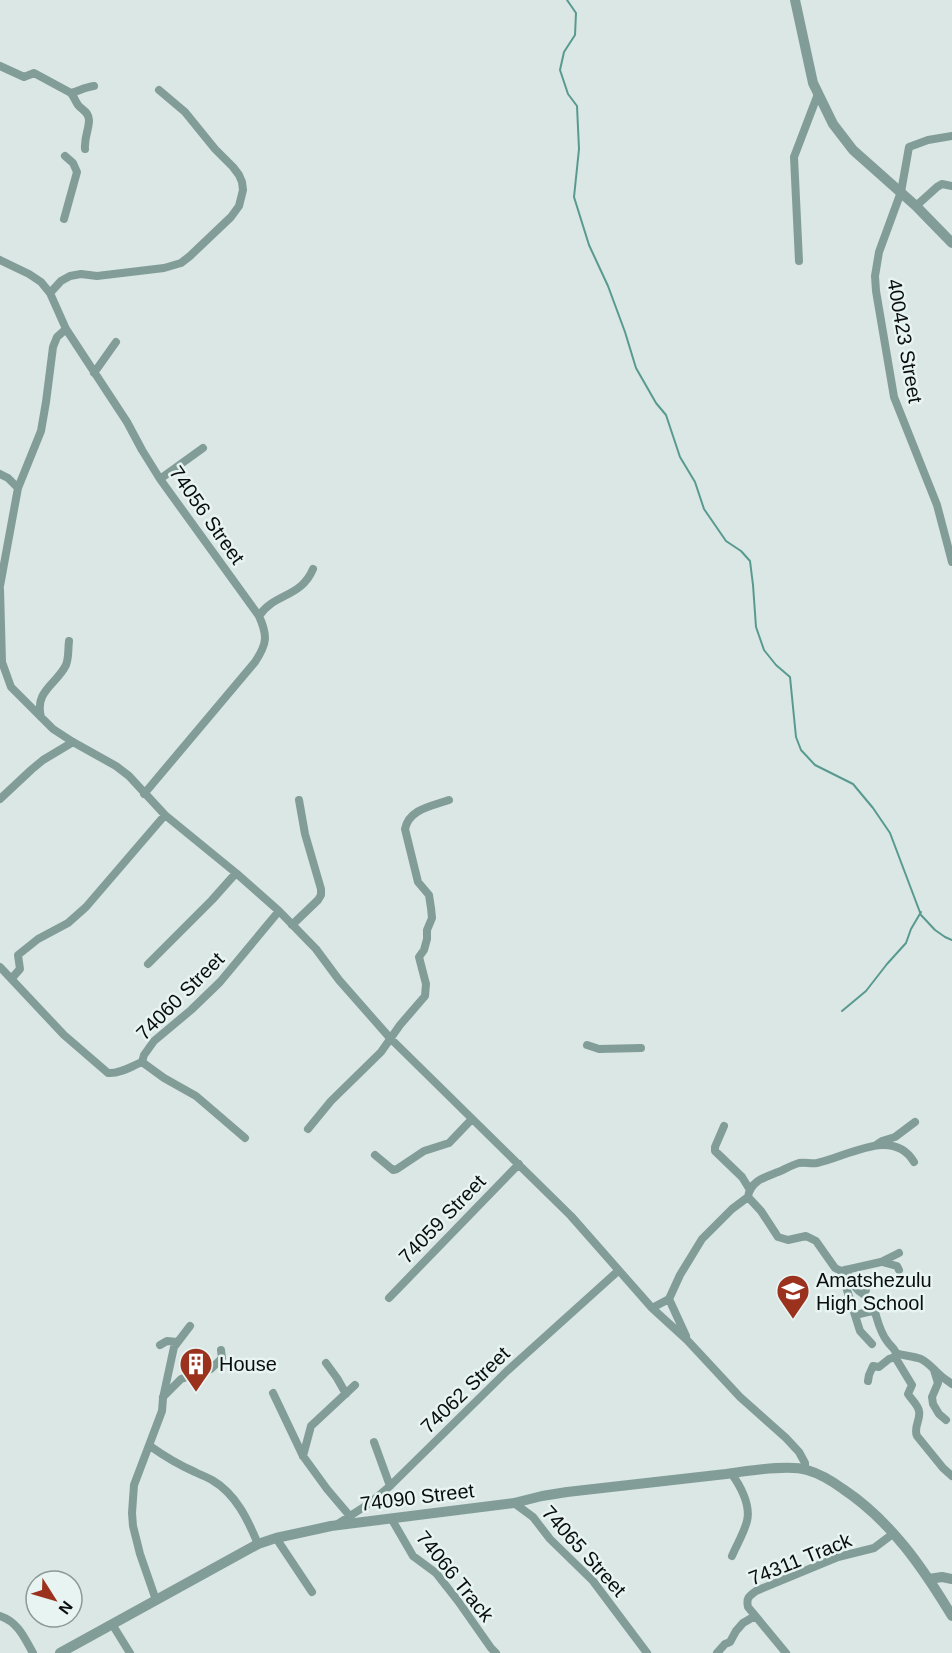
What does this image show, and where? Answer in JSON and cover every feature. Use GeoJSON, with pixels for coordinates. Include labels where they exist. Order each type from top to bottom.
{"type":"FeatureCollection","features":[{"type":"Feature","properties":{"kind":"street"},"geometry":{"type":"LineString","coordinates":[[795,0],[810,71],[818,94],[833,124],[854,150],[916,206],[952,243]]}},
{"type":"Feature","properties":{"kind":"street"},"geometry":{"type":"LineString","coordinates":[[0,66],[24,77],[34,73],[71,93],[88,115],[85,149]]}},
{"type":"Feature","properties":{"kind":"street"},"geometry":{"type":"LineString","coordinates":[[71,93],[94,86]]}},
{"type":"Feature","properties":{"kind":"street"},"geometry":{"type":"LineString","coordinates":[[50,292],[70,276],[81,274],[97,276],[164,268],[181,263],[231,217],[239,206],[243,190],[239,175],[185,112],[159,90]]}},
{"type":"Feature","properties":{"kind":"street"},"geometry":{"type":"LineString","coordinates":[[799,261],[794,157],[818,94]]}},
{"type":"Feature","properties":{"kind":"street","name":"400423 Street"},"geometry":{"type":"LineString","coordinates":[[952,136],[928,140],[909,147],[901,192],[879,252],[875,276],[878,308],[894,397],[937,506],[952,562]]}},
{"type":"Feature","properties":{"kind":"street"},"geometry":{"type":"LineString","coordinates":[[64,219],[77,172],[73,163],[65,156]]}},
{"type":"Feature","properties":{"kind":"street"},"geometry":{"type":"LineString","coordinates":[[916,206],[942,184],[952,186]]}},
{"type":"Feature","properties":{"kind":"street","name":"74056 Street"},"geometry":{"type":"LineString","coordinates":[[0,260],[42,282],[50,292],[66,330],[127,422],[160,479],[259,616],[264,627],[265,644],[259,657],[144,794]]}},
{"type":"Feature","properties":{"kind":"street"},"geometry":{"type":"LineString","coordinates":[[66,330],[54,341],[41,431],[18,488],[0,587],[2,662],[11,687],[53,729],[116,766],[135,782],[165,815],[279,911],[315,949],[390,1038],[571,1216],[652,1308],[687,1340],[740,1397],[786,1438],[799,1452],[805,1463],[805,1469],[830,1480],[853,1496],[894,1533],[929,1579],[952,1616]]}},
{"type":"Feature","properties":{"kind":"street"},"geometry":{"type":"LineString","coordinates":[[94,373],[116,342]]}},
{"type":"Feature","properties":{"kind":"street"},"geometry":{"type":"LineString","coordinates":[[160,479],[203,448]]}},
{"type":"Feature","properties":{"kind":"street"},"geometry":{"type":"LineString","coordinates":[[0,474],[18,488]]}},
{"type":"Feature","properties":{"kind":"street"},"geometry":{"type":"LineString","coordinates":[[0,535],[10,531]]}},
{"type":"Feature","properties":{"kind":"street"},"geometry":{"type":"LineString","coordinates":[[259,616],[267,606],[303,585],[313,569]]}},
{"type":"Feature","properties":{"kind":"street"},"geometry":{"type":"LineString","coordinates":[[41,717],[39,710],[41,700],[67,663],[69,640]]}},
{"type":"Feature","properties":{"kind":"street"},"geometry":{"type":"LineString","coordinates":[[0,799],[37,765],[73,742]]}},
{"type":"Feature","properties":{"kind":"street"},"geometry":{"type":"LineString","coordinates":[[292,925],[321,895],[305,834],[299,800]]}},
{"type":"Feature","properties":{"kind":"street"},"geometry":{"type":"LineString","coordinates":[[308,1129],[331,1101],[381,1052],[425,996],[426,984],[419,957],[424,950],[427,930],[432,918],[429,895],[418,882],[405,829],[413,813],[449,800]]}},
{"type":"Feature","properties":{"kind":"street"},"geometry":{"type":"LineString","coordinates":[[12,978],[20,969],[18,955],[38,939],[68,922],[86,906],[165,815]]}},
{"type":"Feature","properties":{"kind":"street"},"geometry":{"type":"LineString","coordinates":[[148,964],[236,873]]}},
{"type":"Feature","properties":{"kind":"street","name":"74060 Street"},"geometry":{"type":"LineString","coordinates":[[245,1138],[196,1096],[164,1078],[142,1062],[154,1041],[220,982],[279,911]]}},
{"type":"Feature","properties":{"kind":"street"},"geometry":{"type":"LineString","coordinates":[[0,967],[64,1035],[108,1073],[122,1071],[142,1062]]}},
{"type":"Feature","properties":{"kind":"street"},"geometry":{"type":"LineString","coordinates":[[587,1045],[598,1049],[641,1048]]}},
{"type":"Feature","properties":{"kind":"street"},"geometry":{"type":"LineString","coordinates":[[375,1155],[393,1170],[397,1169],[424,1150],[449,1143],[472,1119]]}},
{"type":"Feature","properties":{"kind":"street"},"geometry":{"type":"LineString","coordinates":[[876,1145],[895,1137],[915,1122]]}},
{"type":"Feature","properties":{"kind":"street"},"geometry":{"type":"LineString","coordinates":[[724,1126],[715,1151],[742,1177],[749,1194],[778,1237],[788,1240],[806,1236],[816,1241],[835,1268],[848,1273],[854,1286],[863,1294],[866,1290],[864,1283]]}},
{"type":"Feature","properties":{"kind":"street"},"geometry":{"type":"LineString","coordinates":[[652,1308],[669,1299],[702,1239],[749,1194],[759,1179],[796,1164],[816,1163],[876,1145],[899,1147],[905,1150],[914,1162]]}},
{"type":"Feature","properties":{"kind":"street","name":"74059 Street"},"geometry":{"type":"LineString","coordinates":[[389,1298],[519,1164]]}},
{"type":"Feature","properties":{"kind":"street"},"geometry":{"type":"LineString","coordinates":[[843,1270],[881,1262],[898,1253]]}},
{"type":"Feature","properties":{"kind":"street"},"geometry":{"type":"LineString","coordinates":[[881,1262],[897,1266],[899,1270]]}},
{"type":"Feature","properties":{"kind":"street"},"geometry":{"type":"LineString","coordinates":[[843,1270],[860,1331],[872,1344]]}},
{"type":"Feature","properties":{"kind":"street","name":"74062 Street"},"geometry":{"type":"LineString","coordinates":[[332,1526],[370,1503],[390,1486],[507,1371],[618,1271]]}},
{"type":"Feature","properties":{"kind":"street"},"geometry":{"type":"LineString","coordinates":[[669,1299],[687,1340]]}},
{"type":"Feature","properties":{"kind":"street"},"geometry":{"type":"LineString","coordinates":[[855,1315],[874,1312],[879,1327],[894,1348],[912,1385],[908,1394],[919,1409],[915,1431],[917,1436],[952,1476]]}},
{"type":"Feature","properties":{"kind":"street"},"geometry":{"type":"LineString","coordinates":[[156,1600],[140,1554],[132,1513],[134,1485],[162,1411],[174,1347],[190,1326]]}},
{"type":"Feature","properties":{"kind":"street"},"geometry":{"type":"LineString","coordinates":[[160,1345],[167,1341],[177,1342]]}},
{"type":"Feature","properties":{"kind":"street"},"geometry":{"type":"LineString","coordinates":[[163,1398],[181,1378],[211,1369],[223,1353]]}},
{"type":"Feature","properties":{"kind":"street"},"geometry":{"type":"LineString","coordinates":[[868,1381],[873,1366],[879,1367],[896,1355],[920,1359],[933,1367],[951,1384]]}},
{"type":"Feature","properties":{"kind":"street"},"geometry":{"type":"LineString","coordinates":[[326,1363],[346,1394]]}},
{"type":"Feature","properties":{"kind":"street"},"geometry":{"type":"LineString","coordinates":[[933,1367],[937,1384],[932,1397],[933,1404],[946,1420]]}},
{"type":"Feature","properties":{"kind":"street"},"geometry":{"type":"LineString","coordinates":[[937,1384],[951,1384]]}},
{"type":"Feature","properties":{"kind":"street"},"geometry":{"type":"LineString","coordinates":[[303,1456],[310,1426],[355,1385]]}},
{"type":"Feature","properties":{"kind":"street"},"geometry":{"type":"LineString","coordinates":[[273,1394],[303,1456],[349,1515]]}},
{"type":"Feature","properties":{"kind":"street"},"geometry":{"type":"LineString","coordinates":[[374,1442],[390,1486]]}},
{"type":"Feature","properties":{"kind":"street"},"geometry":{"type":"LineString","coordinates":[[150,1446],[222,1487],[246,1517],[258,1544]]}},
{"type":"Feature","properties":{"kind":"street","name":"74090 Street"},"geometry":{"type":"LineString","coordinates":[[60,1653],[258,1544],[276,1538],[332,1526],[514,1503],[567,1492],[762,1470],[805,1469]]}},
{"type":"Feature","properties":{"kind":"street"},"geometry":{"type":"LineString","coordinates":[[731,1473],[740,1485],[748,1518],[732,1556]]}},
{"type":"Feature","properties":{"kind":"street"},"geometry":{"type":"LineString","coordinates":[[369,1521],[370,1503]]}},
{"type":"Feature","properties":{"kind":"street","name":"74065 Street"},"geometry":{"type":"LineString","coordinates":[[514,1503],[533,1517],[549,1539],[593,1581],[647,1653]]}},
{"type":"Feature","properties":{"kind":"street","name":"74066 Track"},"geometry":{"type":"LineString","coordinates":[[391,1518],[413,1556],[436,1573],[496,1653]]}},
{"type":"Feature","properties":{"kind":"street","name":"74311 Track"},"geometry":{"type":"LineString","coordinates":[[786,1653],[748,1606],[748,1596],[837,1557],[874,1548],[894,1533]]}},
{"type":"Feature","properties":{"kind":"street"},"geometry":{"type":"LineString","coordinates":[[276,1538],[312,1592]]}},
{"type":"Feature","properties":{"kind":"street"},"geometry":{"type":"LineString","coordinates":[[929,1579],[942,1577],[952,1579]]}},
{"type":"Feature","properties":{"kind":"street"},"geometry":{"type":"LineString","coordinates":[[0,1616],[17,1626],[33,1653]]}},
{"type":"Feature","properties":{"kind":"street"},"geometry":{"type":"LineString","coordinates":[[717,1653],[730,1641],[743,1623],[755,1616]]}},
{"type":"Feature","properties":{"kind":"street"},"geometry":{"type":"LineString","coordinates":[[112,1624],[130,1653]]}},
{"type":"Feature","properties":{"kind":"waterway"},"geometry":{"type":"LineString","coordinates":[[567,0],[576,13],[575,35],[564,52],[560,70],[568,94],[577,106],[579,149],[574,197],[589,245],[608,286],[636,368],[656,403],[666,415],[680,457],[695,482],[704,509],[726,541],[741,551],[750,561],[756,627],[764,650],[790,677],[796,737],[801,750],[815,765],[853,784],[873,808],[890,833],[921,915],[935,930],[952,940]]}},
{"type":"Feature","properties":{"kind":"waterway"},"geometry":{"type":"LineString","coordinates":[[842,1011],[866,991],[906,943],[921,912]]}},
{"type":"Feature","properties":{"kind":"place","name":"Amatshezulu High School"},"geometry":{"type":"Point","coordinates":[793,1320]}},
{"type":"Feature","properties":{"kind":"place","name":"House"},"geometry":{"type":"Point","coordinates":[196,1393]}}]}
